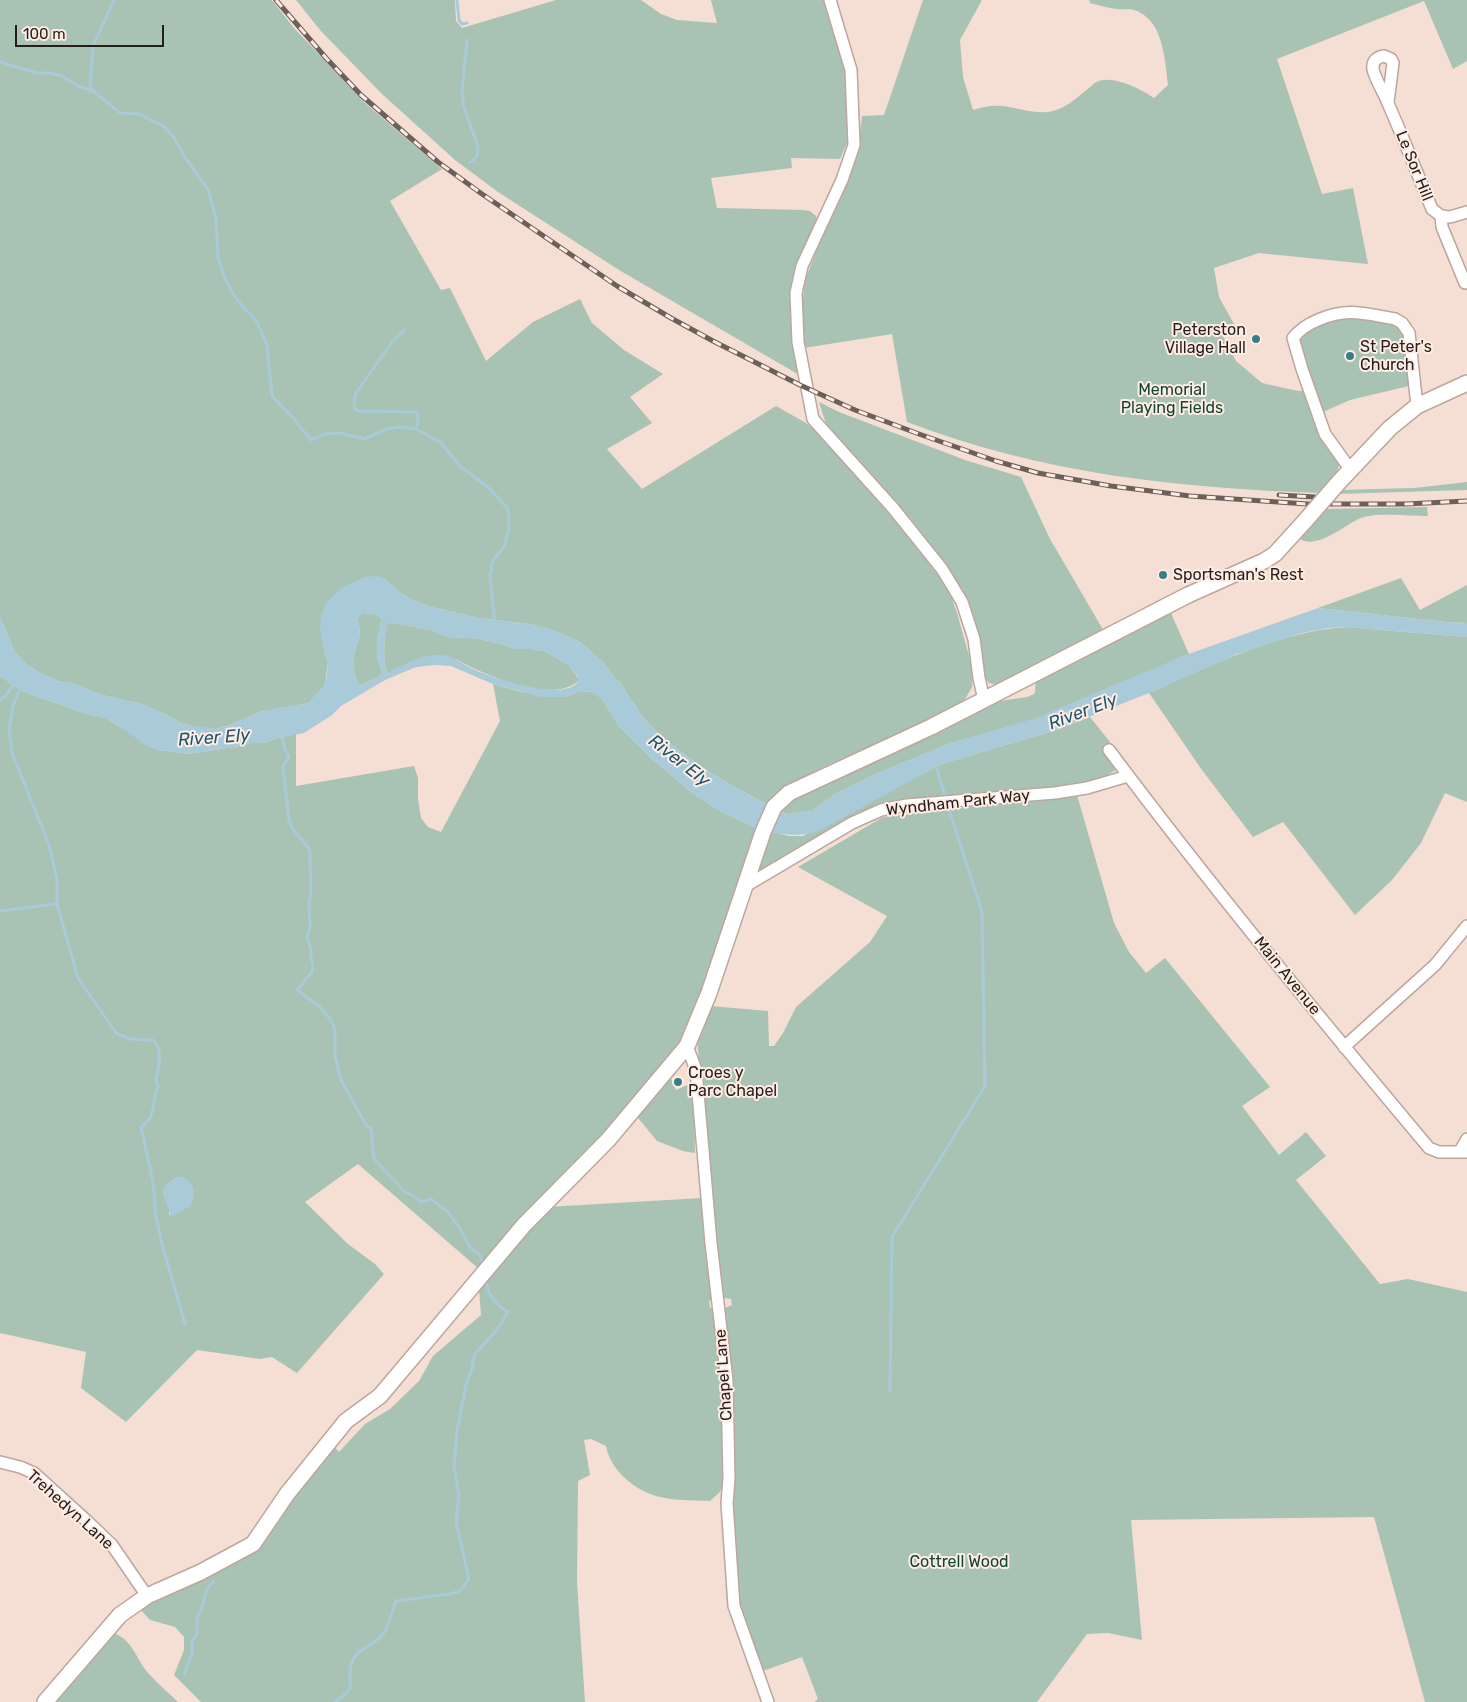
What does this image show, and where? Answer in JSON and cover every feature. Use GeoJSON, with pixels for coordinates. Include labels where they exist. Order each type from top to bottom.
{"type":"FeatureCollection","features":[{"type":"Feature","properties":{"kind":"street"},"geometry":{"type":"LineString","coordinates":[[830,0],[851,70],[854,145],[842,180],[802,266],[796,293],[798,342],[813,419],[893,508],[942,569],[962,602],[974,639],[984,700]]}},
{"type":"Feature","properties":{"kind":"street","name":"Le Sor Hill"},"geometry":{"type":"LineString","coordinates":[[1388,102],[1432,209],[1441,216],[1442,227],[1465,283]]}},
{"type":"Feature","properties":{"kind":"street"},"geometry":{"type":"LineString","coordinates":[[1441,216],[1450,217],[1467,212]]}},
{"type":"Feature","properties":{"kind":"street"},"geometry":{"type":"LineString","coordinates":[[1350,469],[1325,434],[1293,338],[1297,332],[1326,317],[1346,312],[1395,319],[1402,323],[1409,333],[1417,406]]}},
{"type":"Feature","properties":{"kind":"street"},"geometry":{"type":"LineString","coordinates":[[45,1702],[120,1615],[147,1596],[202,1572],[253,1544],[287,1494],[346,1421],[380,1396],[524,1225],[608,1140],[686,1046],[709,993],[744,887],[774,807],[789,793],[931,727],[1188,595],[1264,561],[1275,554],[1350,469],[1390,428],[1417,406],[1467,384]]}},
{"type":"Feature","properties":{"kind":"street","name":"Main Avenue"},"geometry":{"type":"LineString","coordinates":[[1109,750],[1183,848],[1344,1047],[1429,1148],[1439,1152],[1464,1152]]}},
{"type":"Feature","properties":{"kind":"street","name":"Wyndham Park Way"},"geometry":{"type":"LineString","coordinates":[[744,887],[852,823],[881,810],[907,805],[1055,793],[1087,788],[1128,776]]}},
{"type":"Feature","properties":{"kind":"street"},"geometry":{"type":"LineString","coordinates":[[1344,1047],[1435,965],[1467,926]]}},
{"type":"Feature","properties":{"kind":"street","name":"Chapel Lane"},"geometry":{"type":"LineString","coordinates":[[686,1046],[696,1070],[711,1243],[727,1381],[729,1479],[727,1503],[734,1606],[768,1702]]}},
{"type":"Feature","properties":{"kind":"street"},"geometry":{"type":"LineString","coordinates":[[1464,1152],[1467,1139]]}},
{"type":"Feature","properties":{"kind":"street","name":"Trehedyn Lane"},"geometry":{"type":"LineString","coordinates":[[0,1462],[34,1473],[88,1522],[112,1545],[147,1596]]}},
{"type":"Feature","properties":{"kind":"green space"},"geometry":{"type":"Polygon","coordinates":[[[0,0],[272,0],[294,28],[365,103],[442,169],[390,201],[441,290],[450,288],[486,361],[533,322],[580,299],[592,323],[624,350],[663,374],[630,397],[652,423],[607,449],[642,489],[776,406],[806,423],[829,443],[903,531],[950,593],[971,663],[973,677],[972,687],[963,703],[943,714],[823,767],[785,787],[775,795],[768,805],[702,767],[658,733],[604,663],[580,642],[552,630],[529,624],[479,618],[431,607],[410,599],[385,579],[324,652],[328,663],[325,685],[309,703],[260,712],[230,725],[215,729],[183,724],[141,704],[98,694],[75,684],[58,681],[40,673],[25,663],[15,652],[0,617],[0,0]]]}},
{"type":"Feature","properties":{"kind":"green space"},"geometry":{"type":"Polygon","coordinates":[[[296,0],[455,0],[456,21],[462,28],[556,0],[641,0],[661,14],[677,20],[717,23],[711,0],[824,0],[846,65],[849,116],[848,141],[840,159],[791,158],[792,168],[711,178],[717,208],[803,210],[810,211],[816,216],[817,220],[791,305],[792,339],[801,376],[619,270],[498,192],[455,160],[382,94],[320,30],[296,0]]]}},
{"type":"Feature","properties":{"kind":"green space","name":"Memorial Playing Fields"},"geometry":{"type":"Polygon","coordinates":[[[923,0],[982,0],[960,40],[963,77],[973,110],[988,106],[999,106],[1047,112],[1062,108],[1094,84],[1103,80],[1127,84],[1154,98],[1168,85],[1162,44],[1154,25],[1137,11],[1110,8],[1090,3],[1089,0],[1467,0],[1467,61],[1453,69],[1424,1],[1277,59],[1322,194],[1353,188],[1368,264],[1259,253],[1214,268],[1219,297],[1234,324],[1221,325],[1223,330],[1220,331],[1236,361],[1262,383],[1299,391],[1306,390],[1340,463],[1336,474],[1321,493],[1215,487],[1111,475],[1060,466],[958,440],[907,422],[892,334],[804,348],[801,318],[805,280],[859,143],[862,116],[884,115],[923,0]]]}},
{"type":"Feature","properties":{"kind":"green space"},"geometry":{"type":"Polygon","coordinates":[[[1336,318],[1357,318],[1395,325],[1405,334],[1409,386],[1350,400],[1323,412],[1306,371],[1299,341],[1310,331],[1336,318]]]}},
{"type":"Feature","properties":{"kind":"green space"},"geometry":{"type":"Polygon","coordinates":[[[819,402],[839,412],[965,460],[1021,477],[1050,539],[1105,633],[997,685],[989,683],[985,678],[976,625],[953,574],[911,519],[826,424],[819,402]]]}},
{"type":"Feature","properties":{"kind":"green space"},"geometry":{"type":"Polygon","coordinates":[[[1467,482],[1467,490],[1337,494],[1340,490],[1414,488],[1467,482]]]}},
{"type":"Feature","properties":{"kind":"green space"},"geometry":{"type":"Polygon","coordinates":[[[1427,507],[1428,516],[1367,516],[1323,539],[1307,542],[1300,539],[1301,534],[1324,509],[1427,507]]]}},
{"type":"Feature","properties":{"kind":"green space"},"geometry":{"type":"Polygon","coordinates":[[[1401,578],[1420,610],[1467,585],[1467,623],[1318,608],[1401,578]]]}},
{"type":"Feature","properties":{"kind":"green space"},"geometry":{"type":"Polygon","coordinates":[[[1170,611],[1189,654],[1036,719],[951,743],[876,774],[837,793],[812,811],[788,814],[781,812],[787,803],[820,784],[993,702],[1027,697],[1034,694],[1036,679],[1170,611]]]}},
{"type":"Feature","properties":{"kind":"green space"},"geometry":{"type":"Polygon","coordinates":[[[362,613],[374,614],[382,618],[377,641],[377,655],[382,674],[360,686],[354,669],[354,659],[360,634],[357,619],[362,613]]]}},
{"type":"Feature","properties":{"kind":"green space"},"geometry":{"type":"Polygon","coordinates":[[[388,622],[432,630],[447,637],[471,638],[490,641],[517,649],[544,651],[569,665],[578,681],[567,688],[552,690],[535,689],[499,679],[456,659],[387,673],[384,648],[388,622]]]}},
{"type":"Feature","properties":{"kind":"green space"},"geometry":{"type":"Polygon","coordinates":[[[1346,627],[1467,637],[1467,802],[1445,793],[1421,843],[1392,880],[1355,915],[1283,822],[1253,837],[1202,770],[1149,693],[1245,651],[1295,635],[1346,627]]]}},
{"type":"Feature","properties":{"kind":"green space"},"geometry":{"type":"Polygon","coordinates":[[[0,676],[22,691],[84,713],[106,718],[158,750],[189,754],[250,743],[263,743],[296,734],[296,786],[414,766],[418,778],[418,799],[421,818],[428,827],[441,832],[500,721],[493,684],[521,692],[564,697],[580,691],[593,692],[602,699],[618,725],[652,759],[691,792],[720,811],[758,829],[712,968],[676,1054],[479,1269],[358,1164],[305,1202],[348,1244],[375,1264],[384,1274],[297,1373],[272,1357],[260,1359],[197,1350],[126,1422],[81,1388],[86,1352],[0,1333],[0,676]],[[176,1178],[165,1186],[163,1193],[169,1208],[169,1215],[190,1206],[194,1191],[176,1178]]]}},
{"type":"Feature","properties":{"kind":"green space"},"geometry":{"type":"Polygon","coordinates":[[[1090,717],[1130,767],[1122,766],[1103,778],[1076,786],[907,802],[758,874],[757,864],[759,858],[772,832],[789,836],[803,836],[941,764],[1056,730],[1090,717]]]}},
{"type":"Feature","properties":{"kind":"green space","name":"Cottrell Wood"},"geometry":{"type":"Polygon","coordinates":[[[1077,795],[1114,923],[1129,952],[1146,973],[1165,958],[1270,1087],[1242,1106],[1279,1155],[1306,1132],[1326,1156],[1296,1180],[1380,1284],[1408,1279],[1467,1292],[1467,1702],[1425,1702],[1374,1517],[1131,1520],[1142,1640],[1108,1633],[1087,1634],[1037,1702],[814,1702],[818,1699],[802,1657],[760,1672],[736,1605],[731,1511],[732,1378],[725,1308],[732,1305],[731,1299],[723,1298],[719,1275],[697,1040],[710,1006],[768,1011],[769,1046],[774,1046],[796,1007],[870,942],[887,916],[798,867],[883,817],[1077,795]]]}},
{"type":"Feature","properties":{"kind":"green space"},"geometry":{"type":"Polygon","coordinates":[[[669,1074],[676,1090],[694,1082],[695,1153],[683,1151],[657,1141],[638,1118],[630,1118],[669,1074]]]}},
{"type":"Feature","properties":{"kind":"green space"},"geometry":{"type":"Polygon","coordinates":[[[702,1198],[712,1300],[709,1301],[710,1308],[714,1308],[724,1388],[723,1486],[720,1492],[710,1501],[662,1498],[647,1493],[624,1477],[612,1463],[606,1446],[591,1439],[584,1440],[590,1475],[578,1481],[577,1583],[585,1702],[201,1702],[174,1675],[184,1650],[184,1637],[175,1627],[150,1620],[139,1608],[194,1577],[222,1570],[266,1536],[332,1444],[339,1452],[365,1424],[390,1409],[419,1381],[433,1356],[481,1315],[479,1289],[547,1207],[702,1198]]]}},
{"type":"Feature","properties":{"kind":"green space"},"geometry":{"type":"Polygon","coordinates":[[[114,1633],[126,1641],[149,1674],[178,1702],[53,1702],[114,1633]]]}},
{"type":"Feature","properties":{"kind":"water","name":"River Ely"},"geometry":{"type":"Polygon","coordinates":[[[377,576],[385,579],[410,599],[431,607],[479,618],[529,624],[552,630],[580,642],[604,663],[658,733],[702,767],[768,805],[758,829],[720,811],[691,792],[652,759],[618,725],[602,699],[593,692],[580,691],[564,697],[541,697],[493,684],[451,666],[416,667],[385,680],[341,706],[332,715],[304,733],[263,743],[250,743],[189,754],[148,747],[106,718],[84,713],[22,691],[0,676],[0,617],[15,652],[25,663],[40,673],[58,681],[75,684],[98,694],[141,704],[183,724],[215,729],[230,725],[260,712],[309,703],[325,685],[327,675],[328,663],[320,629],[321,615],[326,603],[340,589],[364,577],[377,576]],[[362,613],[357,619],[360,634],[354,659],[354,669],[360,686],[382,674],[377,655],[377,641],[382,618],[374,614],[362,613]],[[388,622],[384,648],[387,673],[421,658],[442,655],[494,677],[538,688],[564,689],[574,686],[578,681],[578,677],[569,665],[544,651],[517,649],[490,641],[471,638],[447,637],[432,630],[388,622]]]}},
{"type":"Feature","properties":{"kind":"water","name":"River Ely"},"geometry":{"type":"Polygon","coordinates":[[[1318,608],[1467,623],[1467,637],[1346,627],[1302,633],[1237,654],[1149,693],[1056,730],[941,764],[817,832],[794,835],[772,832],[781,812],[788,814],[812,811],[837,793],[876,774],[951,743],[1036,718],[1183,656],[1318,608]]]}},
{"type":"Feature","properties":{"kind":"water"},"geometry":{"type":"Polygon","coordinates":[[[177,1177],[184,1177],[192,1184],[194,1191],[193,1200],[190,1206],[171,1217],[163,1192],[165,1186],[177,1177]]]}},
{"type":"Feature","properties":{"kind":"waterway"},"geometry":{"type":"LineString","coordinates":[[90,90],[93,46],[114,0]]}},
{"type":"Feature","properties":{"kind":"waterway"},"geometry":{"type":"LineString","coordinates":[[457,0],[459,20],[462,24],[467,23]]}},
{"type":"Feature","properties":{"kind":"waterway"},"geometry":{"type":"LineString","coordinates":[[467,40],[462,92],[464,107],[478,147],[477,156],[470,162]]}},
{"type":"Feature","properties":{"kind":"waterway"},"geometry":{"type":"LineString","coordinates":[[0,62],[37,73],[50,73],[62,76],[78,86],[92,90],[120,113],[139,114],[163,126],[173,136],[186,159],[208,189],[216,219],[218,258],[225,279],[237,300],[257,322],[267,345],[272,396],[311,440],[325,434],[340,433],[364,439],[387,429],[400,427],[416,429],[440,442],[460,466],[490,489],[508,509],[509,529],[504,547],[493,560],[490,577],[495,623]]}},
{"type":"Feature","properties":{"kind":"waterway"},"geometry":{"type":"LineString","coordinates":[[404,330],[392,342],[356,393],[354,400],[355,409],[359,411],[417,412],[416,429]]}},
{"type":"Feature","properties":{"kind":"waterway"},"geometry":{"type":"LineString","coordinates":[[0,700],[16,682]]}},
{"type":"Feature","properties":{"kind":"waterway"},"geometry":{"type":"LineString","coordinates":[[20,688],[13,706],[9,730],[12,753],[49,845],[57,879],[57,904],[78,978],[116,1033],[130,1039],[153,1040],[158,1049],[159,1060],[156,1081],[158,1086],[153,1110],[150,1118],[141,1127],[153,1182],[156,1216],[162,1244],[185,1324]]}},
{"type":"Feature","properties":{"kind":"waterway"},"geometry":{"type":"LineString","coordinates":[[282,734],[285,750],[289,757],[283,767],[289,821],[295,832],[309,848],[310,853],[310,928],[307,937],[313,965],[312,972],[297,990],[320,1007],[331,1020],[335,1029],[335,1056],[341,1080],[366,1125],[371,1129],[374,1159],[405,1192],[421,1202],[431,1199],[448,1212],[470,1247],[481,1256],[482,1262]]}},
{"type":"Feature","properties":{"kind":"waterway"},"geometry":{"type":"LineString","coordinates":[[935,763],[945,796]]}},
{"type":"Feature","properties":{"kind":"waterway"},"geometry":{"type":"LineString","coordinates":[[890,1391],[892,1237],[985,1086],[982,912],[948,806]]}},
{"type":"Feature","properties":{"kind":"waterway"},"geometry":{"type":"LineString","coordinates":[[0,911],[56,904]]}},
{"type":"Feature","properties":{"kind":"waterway"},"geometry":{"type":"LineString","coordinates":[[335,1702],[350,1687],[350,1669],[354,1658],[361,1650],[383,1634],[389,1623],[396,1601],[460,1591],[469,1579],[456,1522],[459,1494],[454,1467],[457,1431],[474,1355],[500,1326],[508,1312],[494,1300],[486,1283]]}},
{"type":"Feature","properties":{"kind":"waterway"},"geometry":{"type":"LineString","coordinates":[[184,1675],[192,1653],[192,1641],[197,1634],[197,1617],[209,1586],[214,1581]]}},
{"type":"Feature","properties":{"kind":"railway"},"geometry":{"type":"LineString","coordinates":[[276,0],[361,95],[438,162],[482,194],[617,286],[671,318],[800,385],[855,410],[996,461],[1038,473],[1111,486],[1190,496],[1307,504],[1406,504],[1467,501]]}},
{"type":"Feature","properties":{"kind":"railway"},"geometry":{"type":"LineString","coordinates":[[1279,495],[1332,498]]}},
{"type":"Feature","properties":{"kind":"place","name":"Peterston Village Hall"},"geometry":{"type":"Point","coordinates":[1256,339]}},
{"type":"Feature","properties":{"kind":"place","name":"St Peter's Church"},"geometry":{"type":"Point","coordinates":[1350,356]}},
{"type":"Feature","properties":{"kind":"place","name":"Sportsman's Rest"},"geometry":{"type":"Point","coordinates":[1163,575]}},
{"type":"Feature","properties":{"kind":"place","name":"Croes y Parc Chapel"},"geometry":{"type":"Point","coordinates":[678,1082]}}]}
